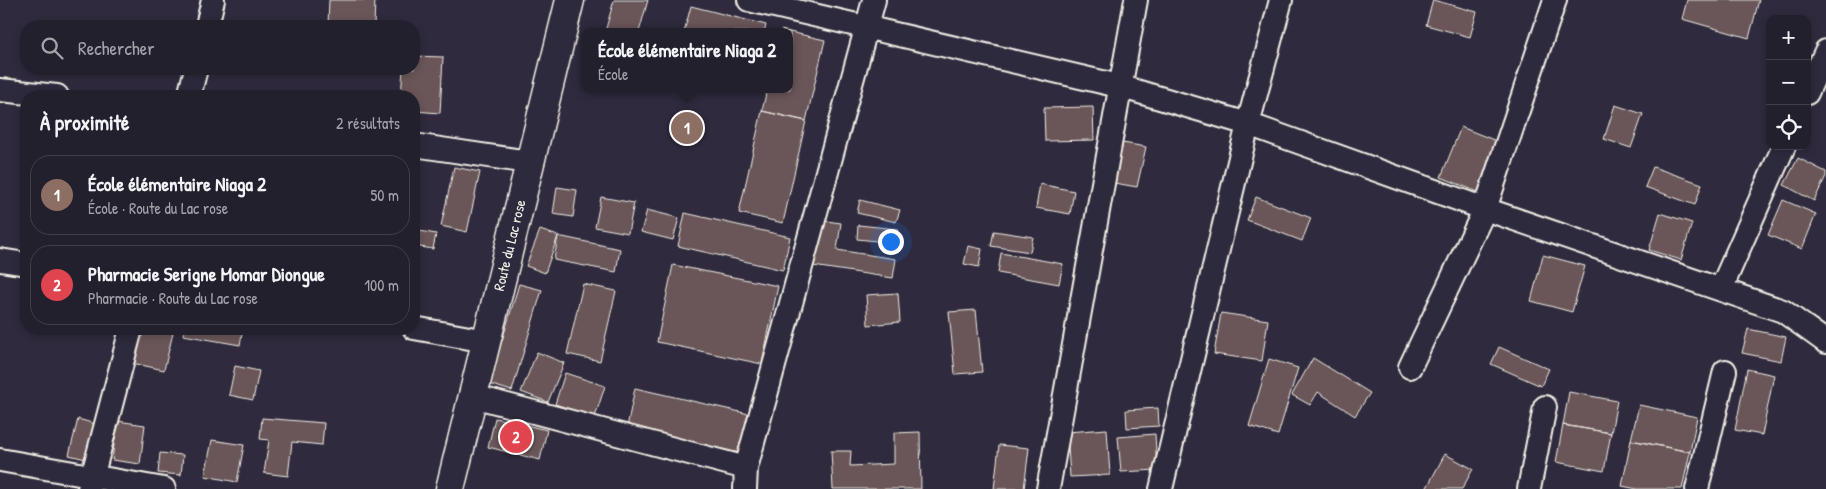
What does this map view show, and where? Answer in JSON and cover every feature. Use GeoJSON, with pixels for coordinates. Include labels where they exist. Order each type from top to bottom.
{"type":"FeatureCollection","features":[{"type":"Feature","properties":{"kind":"main road","name":"Route du Lac rose"},"geometry":{"type":"LineString","coordinates":[[450,489],[570,0]]}},
{"type":"Feature","properties":{"kind":"street"},"geometry":{"type":"LineString","coordinates":[[208,20],[213,0]]}},
{"type":"Feature","properties":{"kind":"street"},"geometry":{"type":"LineString","coordinates":[[749,0],[1119,86],[1248,124],[1783,311],[1826,342]]}},
{"type":"Feature","properties":{"kind":"street"},"geometry":{"type":"LineString","coordinates":[[473,396],[746,478],[874,0]]}},
{"type":"Feature","properties":{"kind":"street"},"geometry":{"type":"LineString","coordinates":[[1048,489],[1136,0]]}},
{"type":"Feature","properties":{"kind":"street"},"geometry":{"type":"LineString","coordinates":[[1161,489],[1248,124],[1281,0]]}},
{"type":"Feature","properties":{"kind":"street"},"geometry":{"type":"LineString","coordinates":[[1410,368],[1485,208],[1555,0]]}},
{"type":"Feature","properties":{"kind":"street"},"geometry":{"type":"LineString","coordinates":[[1811,84],[1826,51]]}},
{"type":"Feature","properties":{"kind":"street"},"geometry":{"type":"LineString","coordinates":[[191,90],[194,75]]}},
{"type":"Feature","properties":{"kind":"street"},"geometry":{"type":"LineString","coordinates":[[0,90],[20,92]]}},
{"type":"Feature","properties":{"kind":"street"},"geometry":{"type":"LineString","coordinates":[[420,146],[529,162]]}},
{"type":"Feature","properties":{"kind":"street"},"geometry":{"type":"LineString","coordinates":[[1721,289],[1782,150]]}},
{"type":"Feature","properties":{"kind":"street"},"geometry":{"type":"LineString","coordinates":[[0,260],[20,263]]}},
{"type":"Feature","properties":{"kind":"street"},"geometry":{"type":"LineString","coordinates":[[420,329],[486,341]]}},
{"type":"Feature","properties":{"kind":"street"},"geometry":{"type":"LineString","coordinates":[[90,483],[129,335]]}},
{"type":"Feature","properties":{"kind":"street"},"geometry":{"type":"LineString","coordinates":[[1697,489],[1725,371]]}},
{"type":"Feature","properties":{"kind":"street"},"geometry":{"type":"LineString","coordinates":[[1529,489],[1545,407]]}},
{"type":"Feature","properties":{"kind":"street"},"geometry":{"type":"LineString","coordinates":[[0,460],[90,483],[164,489]]}},
{"type":"Feature","properties":{"kind":"building"},"geometry":{"type":"Polygon","coordinates":[[[329,0],[375,0],[374,20],[328,20],[329,0]]]}},
{"type":"Feature","properties":{"kind":"building"},"geometry":{"type":"Polygon","coordinates":[[[614,0],[648,0],[640,28],[606,28],[614,0]]]}},
{"type":"Feature","properties":{"kind":"building"},"geometry":{"type":"Polygon","coordinates":[[[1433,0],[1477,12],[1470,37],[1426,25],[1433,0]]]}},
{"type":"Feature","properties":{"kind":"building"},"geometry":{"type":"Polygon","coordinates":[[[1687,0],[1759,0],[1749,38],[1682,19],[1687,0]]]}},
{"type":"Feature","properties":{"kind":"building"},"geometry":{"type":"Polygon","coordinates":[[[691,6],[766,25],[765,28],[685,28],[691,6]]]}},
{"type":"Feature","properties":{"kind":"building"},"geometry":{"type":"Polygon","coordinates":[[[793,33],[825,40],[806,121],[762,111],[766,93],[793,93],[793,33]]]}},
{"type":"Feature","properties":{"kind":"building"},"geometry":{"type":"Polygon","coordinates":[[[420,56],[443,57],[440,113],[420,111],[420,90],[401,90],[403,75],[420,75],[420,56]]]}},
{"type":"Feature","properties":{"kind":"building"},"geometry":{"type":"Polygon","coordinates":[[[1615,105],[1643,114],[1631,148],[1604,139],[1615,105]]]}},
{"type":"Feature","properties":{"kind":"building"},"geometry":{"type":"Polygon","coordinates":[[[1093,107],[1094,140],[1045,141],[1044,108],[1093,107]]]}},
{"type":"Feature","properties":{"kind":"building"},"geometry":{"type":"Polygon","coordinates":[[[762,111],[806,121],[783,223],[739,213],[762,111]]]}},
{"type":"Feature","properties":{"kind":"building"},"geometry":{"type":"Polygon","coordinates":[[[1461,127],[1504,144],[1483,194],[1441,177],[1461,127]]]}},
{"type":"Feature","properties":{"kind":"building"},"geometry":{"type":"Polygon","coordinates":[[[1123,143],[1146,147],[1137,187],[1114,183],[1123,143]]]}},
{"type":"Feature","properties":{"kind":"building"},"geometry":{"type":"Polygon","coordinates":[[[1798,158],[1826,172],[1826,176],[1814,201],[1784,185],[1798,158]]]}},
{"type":"Feature","properties":{"kind":"building"},"geometry":{"type":"Polygon","coordinates":[[[454,167],[480,172],[467,232],[441,226],[454,167]]]}},
{"type":"Feature","properties":{"kind":"building"},"geometry":{"type":"Polygon","coordinates":[[[1653,167],[1702,184],[1695,205],[1645,187],[1653,167]]]}},
{"type":"Feature","properties":{"kind":"building"},"geometry":{"type":"Polygon","coordinates":[[[1040,184],[1074,191],[1070,214],[1036,208],[1040,184]]]}},
{"type":"Feature","properties":{"kind":"building"},"geometry":{"type":"Polygon","coordinates":[[[557,187],[577,190],[573,217],[553,214],[557,187]]]}},
{"type":"Feature","properties":{"kind":"building"},"geometry":{"type":"Polygon","coordinates":[[[601,197],[634,203],[628,233],[595,227],[601,197]]]}},
{"type":"Feature","properties":{"kind":"building"},"geometry":{"type":"Polygon","coordinates":[[[1256,197],[1311,218],[1302,241],[1247,220],[1256,197]]]}},
{"type":"Feature","properties":{"kind":"building"},"geometry":{"type":"Polygon","coordinates":[[[860,200],[900,210],[896,222],[857,213],[860,200]]]}},
{"type":"Feature","properties":{"kind":"building"},"geometry":{"type":"Polygon","coordinates":[[[1783,200],[1816,214],[1802,249],[1768,235],[1783,200]]]}},
{"type":"Feature","properties":{"kind":"building"},"geometry":{"type":"Polygon","coordinates":[[[647,210],[679,218],[673,240],[641,232],[647,210]]]}},
{"type":"Feature","properties":{"kind":"building"},"geometry":{"type":"Polygon","coordinates":[[[685,213],[790,237],[783,270],[678,246],[685,213]]]}},
{"type":"Feature","properties":{"kind":"building"},"geometry":{"type":"Polygon","coordinates":[[[1660,213],[1692,223],[1681,260],[1649,250],[1660,213]]]}},
{"type":"Feature","properties":{"kind":"building"},"geometry":{"type":"Polygon","coordinates":[[[819,220],[841,223],[837,250],[896,259],[893,278],[813,266],[819,220]]]}},
{"type":"Feature","properties":{"kind":"building"},"geometry":{"type":"Polygon","coordinates":[[[858,225],[898,229],[896,243],[857,239],[858,225]]]}},
{"type":"Feature","properties":{"kind":"building"},"geometry":{"type":"Polygon","coordinates":[[[540,230],[558,236],[545,273],[526,266],[540,230]]]}},
{"type":"Feature","properties":{"kind":"building"},"geometry":{"type":"Polygon","coordinates":[[[420,231],[436,234],[433,249],[420,247],[420,231]]]}},
{"type":"Feature","properties":{"kind":"building"},"geometry":{"type":"Polygon","coordinates":[[[994,231],[1033,237],[1030,252],[991,246],[994,231]]]}},
{"type":"Feature","properties":{"kind":"building"},"geometry":{"type":"Polygon","coordinates":[[[558,236],[620,249],[616,272],[554,260],[558,236]]]}},
{"type":"Feature","properties":{"kind":"building"},"geometry":{"type":"Polygon","coordinates":[[[968,246],[982,249],[979,267],[964,264],[968,246]]]}},
{"type":"Feature","properties":{"kind":"building"},"geometry":{"type":"Polygon","coordinates":[[[1001,253],[1063,264],[1059,284],[998,273],[1001,253]]]}},
{"type":"Feature","properties":{"kind":"building"},"geometry":{"type":"Polygon","coordinates":[[[1543,255],[1585,266],[1572,312],[1531,301],[1543,255]]]}},
{"type":"Feature","properties":{"kind":"building"},"geometry":{"type":"Polygon","coordinates":[[[673,265],[778,286],[762,364],[657,342],[673,265]]]}},
{"type":"Feature","properties":{"kind":"building"},"geometry":{"type":"Polygon","coordinates":[[[519,284],[542,290],[512,391],[489,384],[519,284]]]}},
{"type":"Feature","properties":{"kind":"building"},"geometry":{"type":"Polygon","coordinates":[[[583,284],[616,291],[600,361],[567,354],[583,284]]]}},
{"type":"Feature","properties":{"kind":"building"},"geometry":{"type":"Polygon","coordinates":[[[898,293],[900,322],[868,325],[866,295],[898,293]]]}},
{"type":"Feature","properties":{"kind":"building"},"geometry":{"type":"Polygon","coordinates":[[[976,310],[982,372],[955,374],[949,312],[976,310]]]}},
{"type":"Feature","properties":{"kind":"building"},"geometry":{"type":"Polygon","coordinates":[[[1221,313],[1268,320],[1262,361],[1214,354],[1221,313]]]}},
{"type":"Feature","properties":{"kind":"building"},"geometry":{"type":"Polygon","coordinates":[[[1748,329],[1786,337],[1781,361],[1742,353],[1748,329]]]}},
{"type":"Feature","properties":{"kind":"building"},"geometry":{"type":"Polygon","coordinates":[[[139,335],[173,335],[164,370],[132,363],[139,335]]]}},
{"type":"Feature","properties":{"kind":"building"},"geometry":{"type":"Polygon","coordinates":[[[183,335],[242,335],[240,345],[183,335]]]}},
{"type":"Feature","properties":{"kind":"building"},"geometry":{"type":"Polygon","coordinates":[[[1499,347],[1549,369],[1541,386],[1491,364],[1499,347]]]}},
{"type":"Feature","properties":{"kind":"building"},"geometry":{"type":"Polygon","coordinates":[[[537,352],[564,363],[548,402],[521,392],[537,352]]]}},
{"type":"Feature","properties":{"kind":"building"},"geometry":{"type":"Polygon","coordinates":[[[1313,358],[1370,393],[1355,416],[1318,392],[1310,405],[1292,395],[1313,358]]]}},
{"type":"Feature","properties":{"kind":"building"},"geometry":{"type":"Polygon","coordinates":[[[1269,359],[1298,368],[1278,435],[1249,426],[1269,359]]]}},
{"type":"Feature","properties":{"kind":"building"},"geometry":{"type":"Polygon","coordinates":[[[235,366],[259,371],[253,400],[229,395],[235,366]]]}},
{"type":"Feature","properties":{"kind":"building"},"geometry":{"type":"Polygon","coordinates":[[[1747,369],[1774,375],[1762,435],[1735,430],[1747,369]]]}},
{"type":"Feature","properties":{"kind":"building"},"geometry":{"type":"Polygon","coordinates":[[[565,373],[605,386],[595,417],[555,404],[565,373]]]}},
{"type":"Feature","properties":{"kind":"building"},"geometry":{"type":"Polygon","coordinates":[[[635,388],[749,414],[740,453],[627,427],[635,388]]]}},
{"type":"Feature","properties":{"kind":"building"},"geometry":{"type":"Polygon","coordinates":[[[1569,392],[1617,401],[1611,433],[1563,425],[1569,392]]]}},
{"type":"Feature","properties":{"kind":"building"},"geometry":{"type":"Polygon","coordinates":[[[1639,405],[1697,417],[1690,452],[1631,440],[1639,405]]]}},
{"type":"Feature","properties":{"kind":"building"},"geometry":{"type":"Polygon","coordinates":[[[1158,408],[1159,426],[1127,428],[1126,410],[1158,408]]]}},
{"type":"Feature","properties":{"kind":"building"},"geometry":{"type":"Polygon","coordinates":[[[262,418],[324,423],[322,445],[292,442],[288,476],[264,473],[269,440],[260,439],[262,418]]]}},
{"type":"Feature","properties":{"kind":"building"},"geometry":{"type":"Polygon","coordinates":[[[495,418],[547,430],[540,460],[488,447],[495,418]]]}},
{"type":"Feature","properties":{"kind":"building"},"geometry":{"type":"Polygon","coordinates":[[[78,419],[99,425],[90,460],[69,455],[78,419]]]}},
{"type":"Feature","properties":{"kind":"building"},"geometry":{"type":"Polygon","coordinates":[[[117,421],[145,425],[140,464],[112,460],[117,421]]]}},
{"type":"Feature","properties":{"kind":"building"},"geometry":{"type":"Polygon","coordinates":[[[1563,425],[1611,433],[1604,471],[1556,462],[1563,425]]]}},
{"type":"Feature","properties":{"kind":"building"},"geometry":{"type":"Polygon","coordinates":[[[1107,429],[1110,475],[1070,477],[1067,432],[1107,429]]]}},
{"type":"Feature","properties":{"kind":"building"},"geometry":{"type":"Polygon","coordinates":[[[920,432],[921,489],[833,489],[831,451],[851,451],[850,466],[894,464],[894,433],[920,432]]]}},
{"type":"Feature","properties":{"kind":"building"},"geometry":{"type":"Polygon","coordinates":[[[1155,434],[1157,470],[1121,472],[1118,437],[1155,434]]]}},
{"type":"Feature","properties":{"kind":"building"},"geometry":{"type":"Polygon","coordinates":[[[212,440],[244,445],[237,482],[205,476],[212,440]]]}},
{"type":"Feature","properties":{"kind":"building"},"geometry":{"type":"Polygon","coordinates":[[[1631,440],[1690,452],[1682,489],[1637,489],[1622,486],[1631,440]]]}},
{"type":"Feature","properties":{"kind":"building"},"geometry":{"type":"Polygon","coordinates":[[[999,445],[1029,448],[1024,489],[994,489],[999,445]]]}},
{"type":"Feature","properties":{"kind":"building"},"geometry":{"type":"Polygon","coordinates":[[[160,453],[183,455],[181,475],[158,473],[160,453]]]}},
{"type":"Feature","properties":{"kind":"building"},"geometry":{"type":"Polygon","coordinates":[[[1445,454],[1473,469],[1462,489],[1426,489],[1445,454]]]}},
{"type":"Feature","properties":{"kind":"place","name":"École élémentaire Niaga 2"},"geometry":{"type":"Point","coordinates":[687,128]}},
{"type":"Feature","properties":{"kind":"place","name":"Pharmacie Serigne Momar Diongue"},"geometry":{"type":"Point","coordinates":[516,437]}}]}
